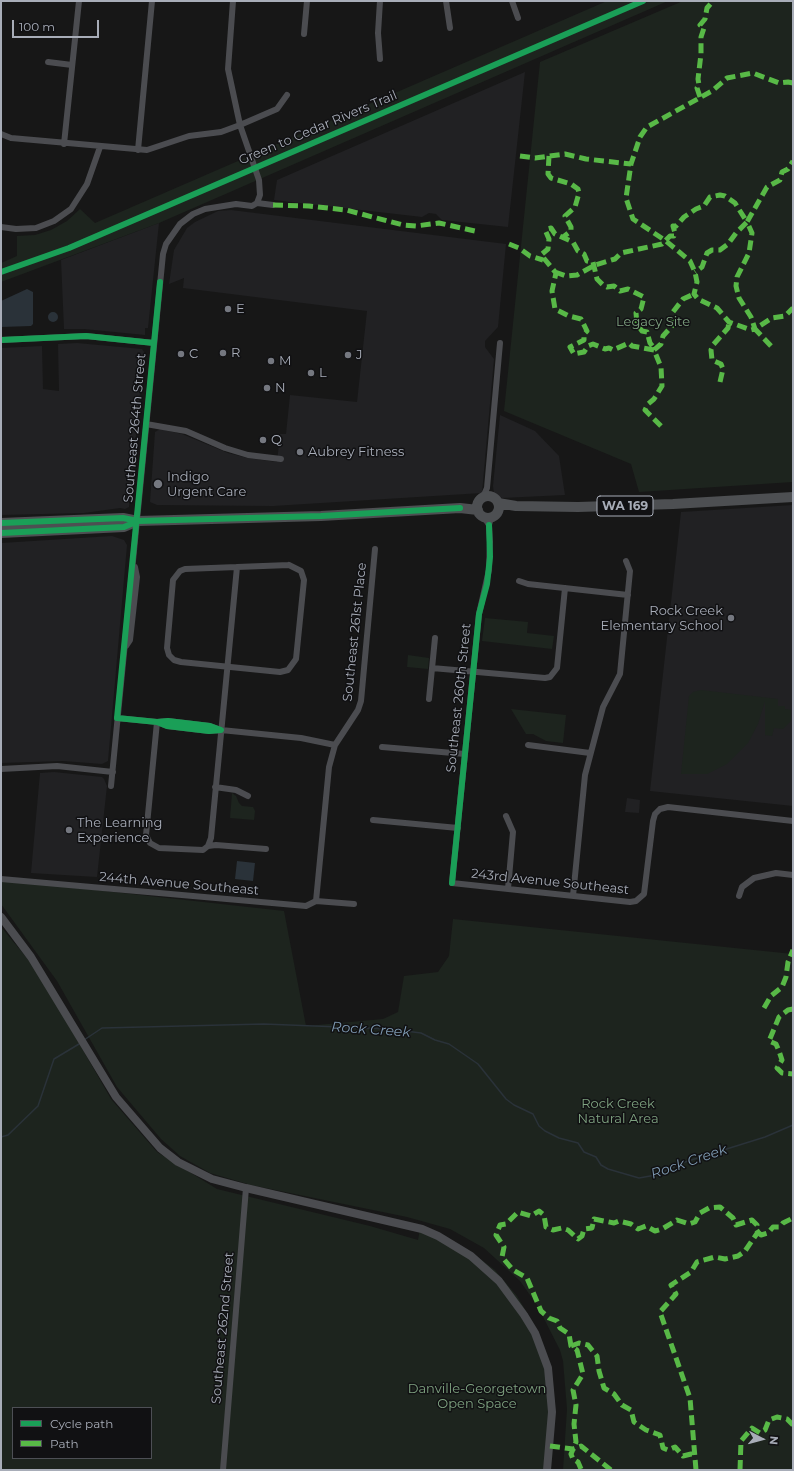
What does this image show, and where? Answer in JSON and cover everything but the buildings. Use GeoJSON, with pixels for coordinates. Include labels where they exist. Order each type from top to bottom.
{"type":"FeatureCollection","features":[{"type":"Feature","properties":{"kind":"main road","name":"WA 169"},"geometry":{"type":"LineString","coordinates":[[1,523],[123,518],[138,521],[321,516],[460,508],[516,506],[578,507],[673,504],[793,497]]}},
{"type":"Feature","properties":{"kind":"main road","name":"WA 169"},"geometry":{"type":"LineString","coordinates":[[1,532],[124,527],[138,521]]}},
{"type":"Feature","properties":{"kind":"street"},"geometry":{"type":"LineString","coordinates":[[64,144],[79,1]]}},
{"type":"Feature","properties":{"kind":"street"},"geometry":{"type":"LineString","coordinates":[[138,150],[152,1]]}},
{"type":"Feature","properties":{"kind":"street"},"geometry":{"type":"LineString","coordinates":[[233,1],[228,68],[240,125],[258,180],[260,195],[257,203]]}},
{"type":"Feature","properties":{"kind":"street"},"geometry":{"type":"LineString","coordinates":[[304,34],[307,1]]}},
{"type":"Feature","properties":{"kind":"street"},"geometry":{"type":"LineString","coordinates":[[380,1],[378,33],[380,59]]}},
{"type":"Feature","properties":{"kind":"street"},"geometry":{"type":"LineString","coordinates":[[446,1],[450,28]]}},
{"type":"Feature","properties":{"kind":"street"},"geometry":{"type":"LineString","coordinates":[[512,1],[518,18]]}},
{"type":"Feature","properties":{"kind":"street"},"geometry":{"type":"LineString","coordinates":[[48,62],[72,65]]}},
{"type":"Feature","properties":{"kind":"street"},"geometry":{"type":"LineString","coordinates":[[1,134],[10,138],[64,144],[138,150],[154,149],[181,138],[221,132],[240,125],[277,109],[287,95]]}},
{"type":"Feature","properties":{"kind":"street"},"geometry":{"type":"LineString","coordinates":[[1,227],[16,229],[36,228],[54,221],[71,209],[87,184],[100,147]]}},
{"type":"Feature","properties":{"kind":"street","name":"Southeast 264th Street"},"geometry":{"type":"LineString","coordinates":[[111,786],[163,254],[172,233],[192,214],[205,209],[236,204],[252,206],[257,203],[272,205]]}},
{"type":"Feature","properties":{"kind":"street"},"geometry":{"type":"LineString","coordinates":[[1,340],[86,336],[154,343]]}},
{"type":"Feature","properties":{"kind":"street","name":"Southeast 260th Street"},"geometry":{"type":"LineString","coordinates":[[452,883],[479,614],[487,584],[490,557],[487,507],[500,343]]}},
{"type":"Feature","properties":{"kind":"street"},"geometry":{"type":"LineString","coordinates":[[146,424],[186,431],[225,448],[248,455],[281,459]]}},
{"type":"Feature","properties":{"kind":"street","name":"Southeast 261st Place"},"geometry":{"type":"LineString","coordinates":[[316,901],[329,767],[335,745],[355,716],[361,701],[375,549]]}},
{"type":"Feature","properties":{"kind":"street"},"geometry":{"type":"LineString","coordinates":[[573,896],[585,775],[603,707],[620,674],[630,572],[626,561]]}},
{"type":"Feature","properties":{"kind":"street"},"geometry":{"type":"LineString","coordinates":[[289,565],[301,571],[304,580],[296,660],[290,668],[280,672],[181,662],[174,660],[169,655],[167,648],[175,576],[185,569],[237,567],[289,565]]}},
{"type":"Feature","properties":{"kind":"street"},"geometry":{"type":"LineString","coordinates":[[208,846],[211,838],[237,567]]}},
{"type":"Feature","properties":{"kind":"street"},"geometry":{"type":"LineString","coordinates":[[519,581],[528,584],[628,595]]}},
{"type":"Feature","properties":{"kind":"street"},"geometry":{"type":"LineString","coordinates":[[432,668],[545,678],[552,675],[556,668],[565,588]]}},
{"type":"Feature","properties":{"kind":"street"},"geometry":{"type":"LineString","coordinates":[[429,699],[435,638]]}},
{"type":"Feature","properties":{"kind":"street"},"geometry":{"type":"LineString","coordinates":[[117,718],[157,722],[168,721],[210,726],[221,730],[301,738],[335,745]]}},
{"type":"Feature","properties":{"kind":"street"},"geometry":{"type":"LineString","coordinates":[[157,722],[146,835],[152,845],[159,848],[199,851],[216,844],[266,850]]}},
{"type":"Feature","properties":{"kind":"street"},"geometry":{"type":"LineString","coordinates":[[528,745],[590,753]]}},
{"type":"Feature","properties":{"kind":"street"},"geometry":{"type":"LineString","coordinates":[[382,747],[465,754]]}},
{"type":"Feature","properties":{"kind":"street"},"geometry":{"type":"LineString","coordinates":[[1,769],[57,766],[113,772]]}},
{"type":"Feature","properties":{"kind":"street"},"geometry":{"type":"LineString","coordinates":[[215,787],[236,790],[248,796]]}},
{"type":"Feature","properties":{"kind":"street","name":"243rd Avenue Southeast"},"geometry":{"type":"LineString","coordinates":[[452,883],[630,902],[641,898],[644,894],[652,821],[655,814],[660,809],[668,807],[793,821]]}},
{"type":"Feature","properties":{"kind":"street"},"geometry":{"type":"LineString","coordinates":[[506,816],[513,832],[508,889]]}},
{"type":"Feature","properties":{"kind":"street"},"geometry":{"type":"LineString","coordinates":[[373,820],[458,828]]}},
{"type":"Feature","properties":{"kind":"street"},"geometry":{"type":"LineString","coordinates":[[739,896],[742,887],[754,878],[776,874],[793,875]]}},
{"type":"Feature","properties":{"kind":"street","name":"244th Avenue Southeast"},"geometry":{"type":"LineString","coordinates":[[1,879],[306,906],[316,901],[354,904]]}},
{"type":"Feature","properties":{"kind":"street"},"geometry":{"type":"LineString","coordinates":[[1,917],[21,941],[39,969],[116,1098],[160,1148],[178,1162],[208,1177],[246,1188],[422,1229],[438,1236],[471,1256],[499,1281],[524,1315],[534,1333],[548,1368],[552,1412],[547,1470]]}},
{"type":"Feature","properties":{"kind":"street","name":"Southeast 262nd Street"},"geometry":{"type":"LineString","coordinates":[[223,1470],[246,1188]]}},
{"type":"Feature","properties":{"kind":"shaded area"},"geometry":{"type":"Polygon","coordinates":[[[525,72],[508,227],[442,220],[436,214],[429,213],[422,217],[274,200],[277,180],[525,72]]]}},
{"type":"Feature","properties":{"kind":"shaded area"},"geometry":{"type":"Polygon","coordinates":[[[231,210],[506,244],[498,327],[485,341],[485,347],[494,359],[482,493],[273,506],[157,505],[150,502],[155,432],[160,429],[182,434],[228,453],[248,458],[277,462],[280,434],[286,434],[290,395],[357,402],[367,311],[183,288],[184,278],[169,284],[174,250],[187,228],[195,222],[218,211],[231,210]]]}},
{"type":"Feature","properties":{"kind":"shaded area"},"geometry":{"type":"Polygon","coordinates":[[[159,223],[148,328],[145,328],[145,335],[84,329],[64,329],[61,260],[159,223]]]}},
{"type":"Feature","properties":{"kind":"shaded area"},"geometry":{"type":"Polygon","coordinates":[[[27,289],[33,292],[33,324],[31,326],[1,327],[1,301],[27,289]]]}},
{"type":"Feature","properties":{"kind":"shaded area"},"geometry":{"type":"Polygon","coordinates":[[[51,312],[55,312],[57,313],[57,321],[51,322],[48,319],[48,315],[51,312]]]}},
{"type":"Feature","properties":{"kind":"shaded area"},"geometry":{"type":"Polygon","coordinates":[[[77,343],[142,349],[144,352],[129,507],[125,509],[120,508],[84,513],[1,515],[1,348],[42,346],[43,389],[59,391],[58,344],[77,343]]]}},
{"type":"Feature","properties":{"kind":"shaded area"},"geometry":{"type":"Polygon","coordinates":[[[500,415],[535,431],[559,456],[565,495],[502,498],[494,494],[493,486],[500,415]]]}},
{"type":"Feature","properties":{"kind":"shaded area","name":"Rock Creek Elementary School"},"geometry":{"type":"Polygon","coordinates":[[[793,505],[793,806],[650,791],[681,512],[793,505]]]}},
{"type":"Feature","properties":{"kind":"shaded area"},"geometry":{"type":"Polygon","coordinates":[[[112,536],[124,540],[127,545],[108,761],[102,764],[63,761],[1,763],[1,543],[112,536]]]}},
{"type":"Feature","properties":{"kind":"shaded area","name":"The Learning Experience"},"geometry":{"type":"Polygon","coordinates":[[[54,772],[102,777],[107,786],[97,877],[31,873],[40,773],[54,772]]]}},
{"type":"Feature","properties":{"kind":"shaded area"},"geometry":{"type":"Polygon","coordinates":[[[627,798],[640,800],[639,813],[625,812],[627,798]]]}},
{"type":"Feature","properties":{"kind":"shaded area"},"geometry":{"type":"Polygon","coordinates":[[[237,861],[255,863],[253,881],[235,879],[237,861]]]}},
{"type":"Feature","properties":{"kind":"green space"},"geometry":{"type":"Polygon","coordinates":[[[607,1],[668,1],[159,223],[1,282],[1,263],[17,256],[17,236],[35,235],[51,230],[67,221],[80,209],[95,223],[607,1]]]}},
{"type":"Feature","properties":{"kind":"green space","name":"Legacy Site"},"geometry":{"type":"Polygon","coordinates":[[[683,1],[793,1],[793,482],[639,492],[631,464],[504,411],[540,62],[683,1]]]}},
{"type":"Feature","properties":{"kind":"green space"},"geometry":{"type":"Polygon","coordinates":[[[485,618],[528,622],[527,633],[554,636],[552,649],[482,641],[485,618]]]}},
{"type":"Feature","properties":{"kind":"green space"},"geometry":{"type":"Polygon","coordinates":[[[408,655],[429,658],[428,669],[407,667],[408,655]]]}},
{"type":"Feature","properties":{"kind":"green space"},"geometry":{"type":"Polygon","coordinates":[[[701,690],[778,699],[778,706],[785,706],[785,709],[791,710],[791,721],[783,729],[774,728],[772,736],[765,735],[765,701],[758,724],[748,743],[727,764],[707,774],[681,774],[689,696],[693,692],[701,690]]]}},
{"type":"Feature","properties":{"kind":"green space"},"geometry":{"type":"Polygon","coordinates":[[[511,709],[566,715],[563,743],[546,741],[533,734],[526,734],[511,709]]]}},
{"type":"Feature","properties":{"kind":"green space"},"geometry":{"type":"Polygon","coordinates":[[[232,793],[236,796],[242,806],[253,807],[255,811],[254,820],[230,818],[232,793]]]}},
{"type":"Feature","properties":{"kind":"green space","name":"Rock Creek Natural Area"},"geometry":{"type":"Polygon","coordinates":[[[6,880],[284,911],[306,1026],[383,1019],[398,1012],[404,976],[438,972],[449,956],[453,919],[793,954],[793,1470],[563,1470],[567,1409],[563,1361],[560,1350],[537,1305],[520,1281],[484,1248],[450,1229],[407,1217],[251,1185],[210,1173],[180,1156],[161,1139],[117,1087],[57,981],[1,904],[1,882],[6,880]]]}},
{"type":"Feature","properties":{"kind":"green space","name":"Danville-Georgetown Open Space"},"geometry":{"type":"Polygon","coordinates":[[[1,927],[37,970],[111,1099],[157,1152],[217,1189],[370,1226],[418,1240],[420,1229],[467,1249],[495,1270],[517,1296],[532,1321],[537,1332],[550,1376],[548,1470],[1,1470],[1,927]]]}},
{"type":"Feature","properties":{"kind":"waterway","name":"Rock Creek"},"geometry":{"type":"LineString","coordinates":[[84,1040],[102,1028],[264,1024],[390,1029],[421,1033],[435,1040],[449,1044],[478,1064],[506,1099],[514,1105],[533,1114],[539,1126],[545,1131],[559,1138],[578,1143],[584,1152],[596,1157],[601,1165],[608,1169],[639,1178],[656,1175],[685,1162],[765,1137],[793,1125]]}},
{"type":"Feature","properties":{"kind":"waterway","name":"Rock Creek"},"geometry":{"type":"LineString","coordinates":[[1,1137],[8,1135],[38,1106],[54,1059],[79,1044]]}},
{"type":"Feature","properties":{"kind":"marked path"},"geometry":{"type":"LineString","coordinates":[[700,97],[697,88],[699,85],[698,79],[701,54],[701,37],[704,28],[700,25],[705,19],[707,8],[713,1]]}},
{"type":"Feature","properties":{"kind":"marked path"},"geometry":{"type":"LineString","coordinates":[[793,83],[779,83],[753,73],[727,78],[712,91],[647,127],[640,137],[631,164],[626,198],[633,219],[666,241],[690,261],[695,272],[697,282],[694,294],[698,299],[717,308],[729,322],[751,330],[755,329],[751,317],[739,298],[736,286],[737,277],[749,253],[752,233],[747,222],[767,187],[780,180],[782,172],[788,169],[793,161]]}},
{"type":"Feature","properties":{"kind":"marked path"},"geometry":{"type":"LineString","coordinates":[[520,156],[535,158],[565,154],[586,159],[631,164]]}},
{"type":"Feature","properties":{"kind":"marked path"},"geometry":{"type":"LineString","coordinates":[[549,156],[548,174],[551,178],[571,184],[578,189],[579,193],[575,207],[565,216],[571,227],[571,231],[562,238]]}},
{"type":"Feature","properties":{"kind":"marked path"},"geometry":{"type":"LineString","coordinates":[[555,272],[566,276],[577,275],[595,265],[615,259],[621,253],[662,244],[670,236],[674,236],[675,233],[673,226],[676,226],[684,217],[696,209],[704,206],[710,197],[720,195],[725,196],[735,203],[747,222],[728,244],[720,250],[712,250],[707,253],[702,267],[695,272]]}},
{"type":"Feature","properties":{"kind":"marked path"},"geometry":{"type":"LineString","coordinates":[[273,205],[309,206],[346,210],[403,225],[416,226],[439,223],[475,231]]}},
{"type":"Feature","properties":{"kind":"marked path"},"geometry":{"type":"LineString","coordinates":[[654,348],[650,343],[647,332],[642,331],[637,324],[636,313],[641,309],[644,297],[628,289],[620,291],[614,286],[607,287],[603,285],[597,279],[593,262],[587,261],[584,254],[578,251],[573,242],[555,234],[551,228],[547,229],[546,232],[549,239],[548,249],[542,254],[542,256],[556,273],[552,291],[555,309],[569,316],[581,319],[587,331],[584,334],[584,340],[570,347],[574,354],[584,352],[588,346],[593,344],[605,349],[609,348],[613,350],[629,343],[632,346],[654,350]]}},
{"type":"Feature","properties":{"kind":"marked path"},"geometry":{"type":"LineString","coordinates":[[509,244],[519,248],[530,256],[543,260]]}},
{"type":"Feature","properties":{"kind":"marked path"},"geometry":{"type":"LineString","coordinates":[[661,426],[645,410],[662,386],[661,367],[654,350],[661,344],[663,336],[672,326],[673,312],[683,299],[694,294]]}},
{"type":"Feature","properties":{"kind":"marked path"},"geometry":{"type":"LineString","coordinates":[[771,346],[755,329],[772,318],[785,316],[793,308]]}},
{"type":"Feature","properties":{"kind":"marked path"},"geometry":{"type":"LineString","coordinates":[[720,382],[723,369],[721,364],[712,360],[711,350],[713,345],[728,328],[729,322]]}},
{"type":"Feature","properties":{"kind":"marked path"},"geometry":{"type":"LineString","coordinates":[[764,1008],[771,996],[782,987],[786,977],[788,962],[793,950]]}},
{"type":"Feature","properties":{"kind":"marked path"},"geometry":{"type":"LineString","coordinates":[[793,1009],[788,1010],[779,1017],[769,1041],[776,1044],[782,1060],[777,1068],[782,1073],[793,1074]]}},
{"type":"Feature","properties":{"kind":"marked path"},"geometry":{"type":"LineString","coordinates":[[581,1469],[578,1462],[573,1459],[571,1454],[576,1442],[574,1424],[576,1405],[573,1390],[583,1374],[577,1350],[571,1346],[569,1334],[560,1328],[557,1321],[549,1318],[541,1311],[527,1278],[513,1270],[502,1257],[504,1247],[496,1235],[500,1225],[506,1224],[518,1212],[531,1216],[539,1211],[544,1215],[546,1227],[553,1230],[562,1228],[568,1230],[578,1239],[582,1236],[584,1229],[592,1228],[594,1219],[614,1223],[619,1221],[631,1224],[638,1229],[646,1226],[655,1231],[662,1229],[677,1220],[689,1224],[695,1222],[700,1213],[709,1208],[720,1207],[733,1218],[736,1225],[752,1220],[757,1225],[756,1229],[758,1232]]}},
{"type":"Feature","properties":{"kind":"marked path"},"geometry":{"type":"LineString","coordinates":[[758,1232],[761,1235],[768,1233],[773,1227],[780,1227],[783,1223],[793,1218]]}},
{"type":"Feature","properties":{"kind":"marked path"},"geometry":{"type":"LineString","coordinates":[[696,1470],[690,1398],[660,1312],[676,1294],[671,1285],[691,1272],[697,1262],[715,1257],[725,1259],[738,1256],[745,1251],[758,1232]]}},
{"type":"Feature","properties":{"kind":"marked path"},"geometry":{"type":"LineString","coordinates":[[571,1346],[579,1343],[588,1345],[597,1356],[599,1371],[604,1388],[614,1394],[622,1405],[631,1410],[634,1422],[646,1430],[660,1435],[663,1448],[668,1450],[675,1447],[683,1456],[691,1454],[695,1455]]}},
{"type":"Feature","properties":{"kind":"marked path"},"geometry":{"type":"LineString","coordinates":[[740,1470],[741,1441],[752,1428],[760,1433],[765,1430],[769,1420],[777,1417],[787,1419],[793,1425]]}},
{"type":"Feature","properties":{"kind":"marked path"},"geometry":{"type":"LineString","coordinates":[[550,1446],[573,1449],[581,1446],[611,1470]]}},
{"type":"Feature","properties":{"kind":"cycle path","name":"Green to Cedar Rivers Trail"},"geometry":{"type":"LineString","coordinates":[[1,272],[69,248],[643,1]]}},
{"type":"Feature","properties":{"kind":"cycle path"},"geometry":{"type":"LineString","coordinates":[[157,722],[117,718],[160,282]]}},
{"type":"Feature","properties":{"kind":"cycle path"},"geometry":{"type":"LineString","coordinates":[[1,340],[86,336],[154,343]]}},
{"type":"Feature","properties":{"kind":"cycle path"},"geometry":{"type":"LineString","coordinates":[[1,523],[123,518],[138,521],[321,516],[460,508]]}},
{"type":"Feature","properties":{"kind":"cycle path"},"geometry":{"type":"LineString","coordinates":[[1,533],[124,527],[138,521]]}},
{"type":"Feature","properties":{"kind":"cycle path"},"geometry":{"type":"LineString","coordinates":[[452,883],[479,614],[487,584],[490,557],[489,525]]}},
{"type":"Feature","properties":{"kind":"cycle path"},"geometry":{"type":"LineString","coordinates":[[168,721],[210,726],[221,730],[209,731],[167,726],[157,722],[168,721]]}},
{"type":"Feature","properties":{"kind":"place","name":"E"},"geometry":{"type":"Point","coordinates":[228,309]}},
{"type":"Feature","properties":{"kind":"place","name":"R"},"geometry":{"type":"Point","coordinates":[223,353]}},
{"type":"Feature","properties":{"kind":"place","name":"C"},"geometry":{"type":"Point","coordinates":[181,354]}},
{"type":"Feature","properties":{"kind":"place","name":"J"},"geometry":{"type":"Point","coordinates":[348,355]}},
{"type":"Feature","properties":{"kind":"place","name":"M"},"geometry":{"type":"Point","coordinates":[271,361]}},
{"type":"Feature","properties":{"kind":"place","name":"L"},"geometry":{"type":"Point","coordinates":[311,373]}},
{"type":"Feature","properties":{"kind":"place","name":"N"},"geometry":{"type":"Point","coordinates":[267,388]}},
{"type":"Feature","properties":{"kind":"place","name":"Q"},"geometry":{"type":"Point","coordinates":[263,440]}},
{"type":"Feature","properties":{"kind":"place","name":"Aubrey Fitness"},"geometry":{"type":"Point","coordinates":[300,452]}},
{"type":"Feature","properties":{"kind":"place","name":"Indigo Urgent Care"},"geometry":{"type":"Point","coordinates":[158,484]}},
{"type":"Feature","properties":{"kind":"place","name":"Rock Creek Elementary School"},"geometry":{"type":"Point","coordinates":[731,618]}},
{"type":"Feature","properties":{"kind":"place","name":"The Learning Experience"},"geometry":{"type":"Point","coordinates":[69,830]}}]}
